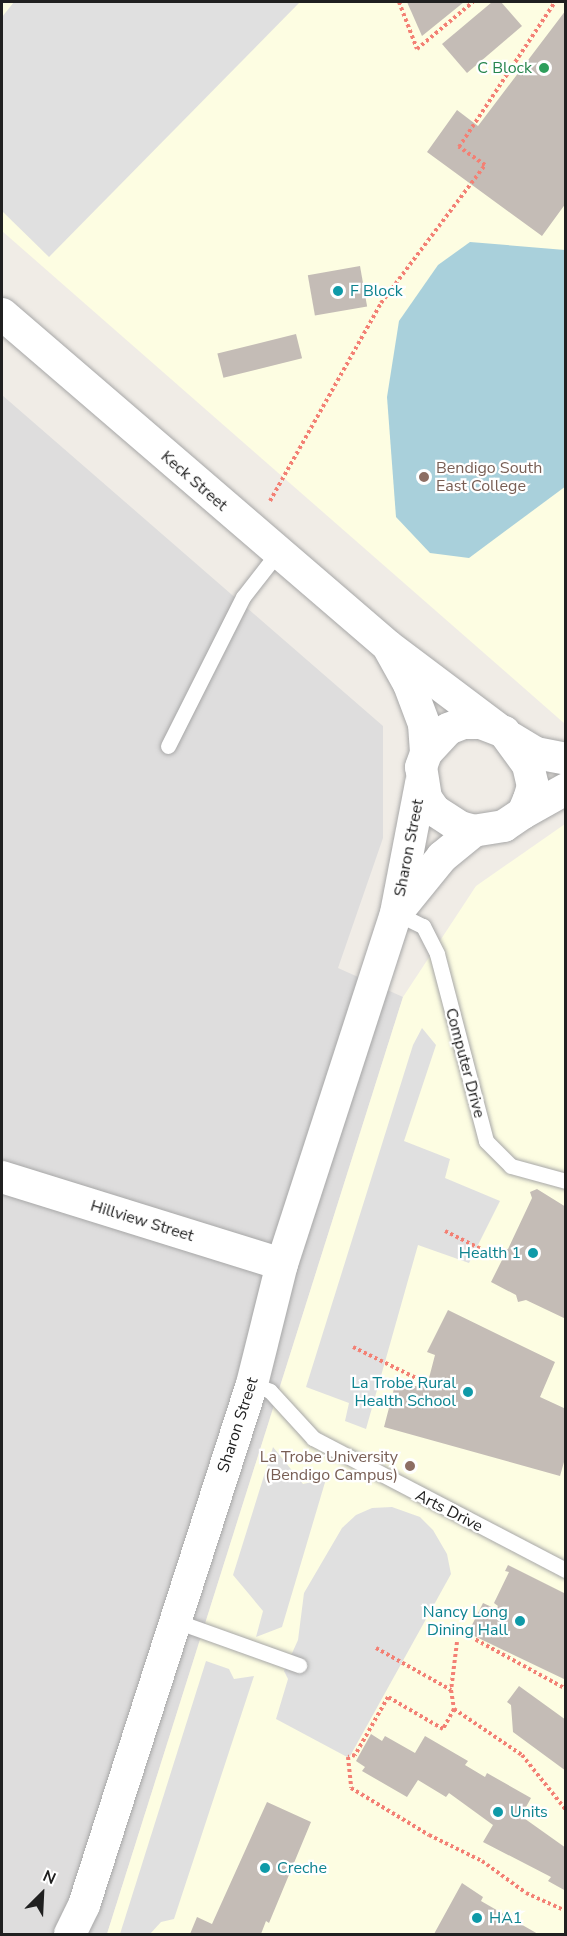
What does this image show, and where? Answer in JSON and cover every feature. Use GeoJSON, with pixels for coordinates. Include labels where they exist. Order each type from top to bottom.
{"type":"FeatureCollection","features":[{"type":"Feature","properties":{"kind":"street","name":"Keck Street"},"geometry":{"type":"LineString","coordinates":[[2,314],[388,646],[504,733]]}},
{"type":"Feature","properties":{"kind":"street","name":"Keck Street"},"geometry":{"type":"LineString","coordinates":[[388,646],[409,684],[424,724],[426,753]]}},
{"type":"Feature","properties":{"kind":"street"},"geometry":{"type":"LineString","coordinates":[[566,759],[536,753],[504,733],[464,723],[448,729],[426,753],[421,783],[435,811],[447,821],[474,831],[504,826],[566,789]]}},
{"type":"Feature","properties":{"kind":"street"},"geometry":{"type":"LineString","coordinates":[[504,733],[532,777],[523,813]]}},
{"type":"Feature","properties":{"kind":"street","name":"Sharon Street"},"geometry":{"type":"LineString","coordinates":[[70,1935],[84,1905],[173,1620],[252,1384],[282,1264],[396,914],[421,783]]}},
{"type":"Feature","properties":{"kind":"street","name":"Sharon Street"},"geometry":{"type":"LineString","coordinates":[[396,914],[442,857],[474,831]]}},
{"type":"Feature","properties":{"kind":"street","name":"Hillview Street"},"geometry":{"type":"LineString","coordinates":[[2,1178],[282,1264]]}},
{"type":"Feature","properties":{"kind":"lane"},"geometry":{"type":"LineString","coordinates":[[168,746],[243,597],[278,552]]}},
{"type":"Feature","properties":{"kind":"lane","name":"Computer Drive"},"geometry":{"type":"LineString","coordinates":[[396,914],[423,926],[437,954],[486,1141],[511,1166],[566,1181]]}},
{"type":"Feature","properties":{"kind":"lane","name":"Arts Drive"},"geometry":{"type":"LineString","coordinates":[[252,1384],[270,1391],[313,1438],[566,1570]]}},
{"type":"Feature","properties":{"kind":"lane"},"geometry":{"type":"LineString","coordinates":[[173,1620],[299,1665]]}},
{"type":"Feature","properties":{"kind":"path"},"geometry":{"type":"LineString","coordinates":[[399,2],[417,49],[473,2]]}},
{"type":"Feature","properties":{"kind":"path"},"geometry":{"type":"LineString","coordinates":[[270,501],[381,303],[485,165],[459,147],[555,2]]}},
{"type":"Feature","properties":{"kind":"path"},"geometry":{"type":"LineString","coordinates":[[445,1231],[495,1256],[502,1254]]}},
{"type":"Feature","properties":{"kind":"path"},"geometry":{"type":"LineString","coordinates":[[353,1347],[424,1382]]}},
{"type":"Feature","properties":{"kind":"path"},"geometry":{"type":"LineString","coordinates":[[460,1631],[566,1689]]}},
{"type":"Feature","properties":{"kind":"path"},"geometry":{"type":"LineString","coordinates":[[457,1642],[451,1690],[454,1709],[443,1729],[388,1697],[355,1755],[348,1757],[347,1775],[351,1788],[429,1835],[482,1861],[526,1893],[566,1911]]}},
{"type":"Feature","properties":{"kind":"path"},"geometry":{"type":"LineString","coordinates":[[376,1648],[451,1690]]}},
{"type":"Feature","properties":{"kind":"path"},"geometry":{"type":"LineString","coordinates":[[454,1709],[522,1755],[566,1810]]}},
{"type":"Feature","properties":{"kind":"shaded area","name":"Bendigo South East College"},"geometry":{"type":"Polygon","coordinates":[[[2,2],[565,2],[565,724],[2,231],[2,2]]]}},
{"type":"Feature","properties":{"kind":"shaded area"},"geometry":{"type":"Polygon","coordinates":[[[14,2],[300,2],[49,257],[2,211],[2,17],[14,2]]]}},
{"type":"Feature","properties":{"kind":"shaded area"},"geometry":{"type":"Polygon","coordinates":[[[2,395],[383,726],[383,838],[338,968],[403,997],[107,1934],[2,1934],[2,395]]]}},
{"type":"Feature","properties":{"kind":"shaded area","name":"La Trobe University (Bendigo Campus)"},"geometry":{"type":"Polygon","coordinates":[[[565,824],[565,1934],[107,1934],[403,997],[476,886],[565,824]]]}},
{"type":"Feature","properties":{"kind":"shaded area"},"geometry":{"type":"Polygon","coordinates":[[[422,1028],[436,1045],[404,1141],[450,1159],[445,1178],[500,1201],[469,1263],[418,1245],[366,1429],[345,1421],[349,1403],[306,1387],[413,1045],[422,1028]]]}},
{"type":"Feature","properties":{"kind":"shaded area"},"geometry":{"type":"Polygon","coordinates":[[[273,1447],[303,1484],[326,1479],[282,1627],[256,1637],[263,1611],[233,1575],[273,1447]]]}},
{"type":"Feature","properties":{"kind":"shaded area"},"geometry":{"type":"Polygon","coordinates":[[[392,1507],[420,1517],[433,1530],[447,1554],[451,1574],[349,1758],[276,1719],[288,1679],[284,1671],[298,1640],[304,1593],[342,1528],[356,1515],[372,1508],[392,1507]]]}},
{"type":"Feature","properties":{"kind":"shaded area"},"geometry":{"type":"Polygon","coordinates":[[[206,1661],[229,1669],[234,1679],[254,1676],[174,1919],[161,1922],[150,1934],[120,1934],[206,1661]]]}},
{"type":"Feature","properties":{"kind":"water"},"geometry":{"type":"Polygon","coordinates":[[[470,242],[565,250],[566,486],[469,558],[430,553],[396,517],[387,397],[399,321],[438,265],[470,242]]]}},
{"type":"Feature","properties":{"kind":"building"},"geometry":{"type":"Polygon","coordinates":[[[407,2],[464,2],[422,36],[407,2]]]}},
{"type":"Feature","properties":{"kind":"building"},"geometry":{"type":"Polygon","coordinates":[[[492,2],[501,2],[522,26],[467,73],[442,44],[492,2]]]}},
{"type":"Feature","properties":{"kind":"building"},"geometry":{"type":"Polygon","coordinates":[[[566,10],[566,203],[542,236],[427,152],[457,110],[478,126],[566,10]]]}},
{"type":"Feature","properties":{"kind":"building","name":"F Block"},"geometry":{"type":"Polygon","coordinates":[[[360,266],[367,306],[315,316],[308,275],[360,266]]]}},
{"type":"Feature","properties":{"kind":"building"},"geometry":{"type":"Polygon","coordinates":[[[296,334],[302,358],[223,378],[217,354],[296,334]]]}},
{"type":"Feature","properties":{"kind":"building","name":"Health 1"},"geometry":{"type":"Polygon","coordinates":[[[537,1189],[566,1207],[566,1319],[526,1300],[518,1302],[516,1295],[491,1282],[503,1258],[501,1251],[508,1249],[532,1198],[530,1192],[537,1189]]]}},
{"type":"Feature","properties":{"kind":"building","name":"La Trobe Rural Health School"},"geometry":{"type":"Polygon","coordinates":[[[448,1310],[555,1362],[540,1397],[566,1409],[566,1455],[560,1476],[384,1427],[396,1381],[419,1387],[429,1378],[435,1355],[427,1352],[448,1310]]]}},
{"type":"Feature","properties":{"kind":"building","name":"Nancy Long Dining Hall"},"geometry":{"type":"Polygon","coordinates":[[[508,1565],[566,1594],[566,1680],[468,1633],[483,1603],[496,1609],[498,1606],[494,1603],[509,1572],[505,1571],[508,1565]]]}},
{"type":"Feature","properties":{"kind":"building","name":"Units"},"geometry":{"type":"Polygon","coordinates":[[[519,1686],[566,1720],[566,1771],[513,1732],[511,1705],[507,1702],[519,1686]]]}},
{"type":"Feature","properties":{"kind":"building","name":"Units"},"geometry":{"type":"Polygon","coordinates":[[[371,1734],[382,1741],[385,1736],[415,1753],[425,1736],[468,1761],[465,1765],[485,1777],[487,1773],[531,1798],[521,1816],[566,1848],[566,1891],[548,1881],[551,1877],[483,1842],[493,1825],[449,1793],[446,1797],[418,1780],[407,1797],[362,1771],[365,1767],[356,1761],[371,1734]]]}},
{"type":"Feature","properties":{"kind":"building","name":"Creche"},"geometry":{"type":"Polygon","coordinates":[[[267,1802],[311,1822],[269,1923],[266,1921],[261,1934],[190,1934],[197,1917],[212,1924],[267,1802]]]}},
{"type":"Feature","properties":{"kind":"building","name":"HA1"},"geometry":{"type":"Polygon","coordinates":[[[462,1883],[483,1897],[481,1901],[538,1934],[434,1934],[462,1883]]]}},
{"type":"Feature","properties":{"kind":"place","name":"C Block"},"geometry":{"type":"Point","coordinates":[544,68]}},
{"type":"Feature","properties":{"kind":"place","name":"F Block"},"geometry":{"type":"Point","coordinates":[338,291]}},
{"type":"Feature","properties":{"kind":"place","name":"Bendigo South East College"},"geometry":{"type":"Point","coordinates":[424,477]}},
{"type":"Feature","properties":{"kind":"place","name":"Health 1"},"geometry":{"type":"Point","coordinates":[533,1253]}},
{"type":"Feature","properties":{"kind":"place","name":"La Trobe Rural Health School"},"geometry":{"type":"Point","coordinates":[468,1392]}},
{"type":"Feature","properties":{"kind":"place","name":"La Trobe University (Bendigo Campus)"},"geometry":{"type":"Point","coordinates":[410,1466]}},
{"type":"Feature","properties":{"kind":"place","name":"Nancy Long Dining Hall"},"geometry":{"type":"Point","coordinates":[520,1621]}},
{"type":"Feature","properties":{"kind":"place","name":"Units"},"geometry":{"type":"Point","coordinates":[498,1812]}},
{"type":"Feature","properties":{"kind":"place","name":"Creche"},"geometry":{"type":"Point","coordinates":[265,1868]}},
{"type":"Feature","properties":{"kind":"place","name":"HA1"},"geometry":{"type":"Point","coordinates":[477,1918]}}]}
